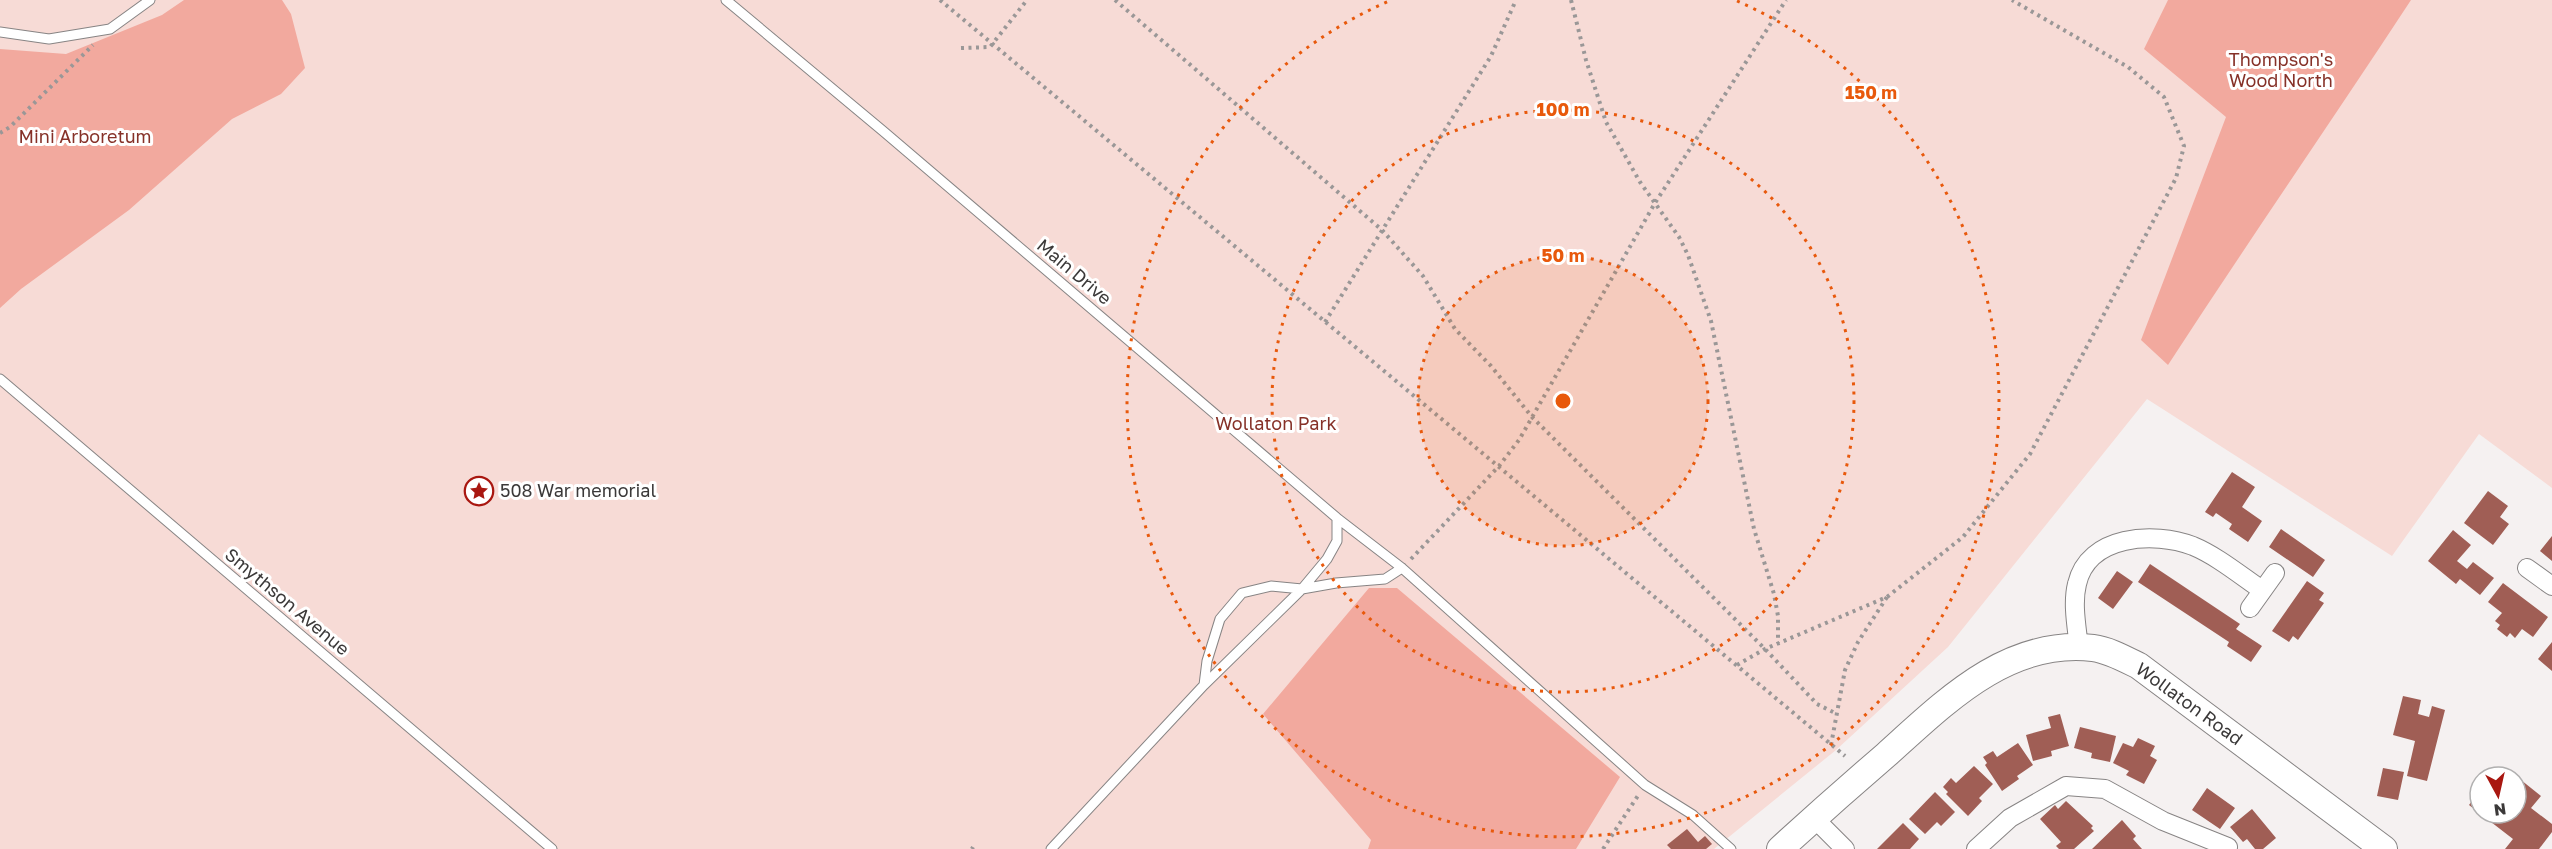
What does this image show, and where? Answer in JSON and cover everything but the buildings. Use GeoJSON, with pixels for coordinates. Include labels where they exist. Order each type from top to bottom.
{"type":"FeatureCollection","features":[{"type":"Feature","properties":{"kind":"street"},"geometry":{"type":"LineString","coordinates":[[2079,648],[2077,583],[2089,561],[2109,545],[2128,540],[2172,540],[2200,549],[2262,590]]}},
{"type":"Feature","properties":{"kind":"street"},"geometry":{"type":"LineString","coordinates":[[2527,568],[2552,586]]}},
{"type":"Feature","properties":{"kind":"street"},"geometry":{"type":"LineString","coordinates":[[2250,608],[2275,573]]}},
{"type":"Feature","properties":{"kind":"street","name":"Wollaton Road"},"geometry":{"type":"LineString","coordinates":[[1780,849],[1969,684],[2019,657],[2049,650],[2079,648],[2104,650],[2139,666],[2384,849]]}},
{"type":"Feature","properties":{"kind":"street"},"geometry":{"type":"LineString","coordinates":[[1976,849],[2010,818],[2066,786],[2105,789],[2163,821],[2228,847]]}},
{"type":"Feature","properties":{"kind":"street"},"geometry":{"type":"LineString","coordinates":[[1814,818],[1845,849]]}},
{"type":"Feature","properties":{"kind":"lane"},"geometry":{"type":"LineString","coordinates":[[0,32],[49,39],[110,29],[150,0]]}},
{"type":"Feature","properties":{"kind":"lane","name":"Main Drive"},"geometry":{"type":"LineString","coordinates":[[726,0],[1337,518],[1402,568],[1646,785],[1694,815],[1731,849]]}},
{"type":"Feature","properties":{"kind":"lane","name":"Smythson Avenue"},"geometry":{"type":"LineString","coordinates":[[0,379],[552,849]]}},
{"type":"Feature","properties":{"kind":"lane"},"geometry":{"type":"LineString","coordinates":[[1052,849],[1204,685],[1302,589],[1328,558],[1337,542],[1337,518]]}},
{"type":"Feature","properties":{"kind":"lane"},"geometry":{"type":"LineString","coordinates":[[1204,685],[1207,661],[1220,619],[1242,593],[1271,586],[1302,589],[1336,583],[1385,579],[1402,568]]}},
{"type":"Feature","properties":{"kind":"path"},"geometry":{"type":"LineString","coordinates":[[940,0],[1845,756]]}},
{"type":"Feature","properties":{"kind":"path"},"geometry":{"type":"LineString","coordinates":[[962,48],[993,45],[1027,0]]}},
{"type":"Feature","properties":{"kind":"path"},"geometry":{"type":"LineString","coordinates":[[1115,0],[1382,230],[1423,276],[1455,329],[1491,366],[1532,417],[1765,648],[1817,704],[1837,714]]}},
{"type":"Feature","properties":{"kind":"path"},"geometry":{"type":"LineString","coordinates":[[1325,322],[1491,56],[1516,0]]}},
{"type":"Feature","properties":{"kind":"path"},"geometry":{"type":"LineString","coordinates":[[1570,0],[1606,122],[1630,166],[1688,255],[1711,321],[1754,529],[1774,594],[1778,616],[1778,643]]}},
{"type":"Feature","properties":{"kind":"path"},"geometry":{"type":"LineString","coordinates":[[1402,568],[1499,466],[1519,440],[1655,203],[1786,0]]}},
{"type":"Feature","properties":{"kind":"path"},"geometry":{"type":"LineString","coordinates":[[1737,665],[1765,648],[1887,597],[1963,537],[2030,454],[2176,178],[2184,146],[2164,97],[2128,67],[2012,0]]}},
{"type":"Feature","properties":{"kind":"path"},"geometry":{"type":"LineString","coordinates":[[0,134],[10,127],[110,29]]}},
{"type":"Feature","properties":{"kind":"path"},"geometry":{"type":"LineString","coordinates":[[1831,745],[1845,670],[1858,642],[1887,597]]}},
{"type":"Feature","properties":{"kind":"path"},"geometry":{"type":"LineString","coordinates":[[1603,849],[1646,785]]}},
{"type":"Feature","properties":{"kind":"green space","name":"Wollaton Park"},"geometry":{"type":"Polygon","coordinates":[[[0,0],[2552,0],[2552,488],[2479,434],[2392,556],[2147,399],[1948,647],[1836,750],[1714,849],[0,849],[0,0]]]}},
{"type":"Feature","properties":{"kind":"shaded area","name":"Mini Arboretum"},"geometry":{"type":"Polygon","coordinates":[[[184,0],[282,0],[291,14],[305,68],[281,94],[232,119],[129,210],[21,289],[0,308],[0,49],[66,54],[162,15],[184,0]]]}},
{"type":"Feature","properties":{"kind":"shaded area","name":"Thompson's Wood North"},"geometry":{"type":"Polygon","coordinates":[[[2168,0],[2411,0],[2168,365],[2141,340],[2226,117],[2144,49],[2168,0]]]}},
{"type":"Feature","properties":{"kind":"shaded area"},"geometry":{"type":"Polygon","coordinates":[[[1369,588],[1397,588],[1620,777],[1576,849],[1368,849],[1371,840],[1263,714],[1369,588]]]}},
{"type":"Feature","properties":{"kind":"place","name":"508 War memorial"},"geometry":{"type":"Point","coordinates":[479,491]}}]}
